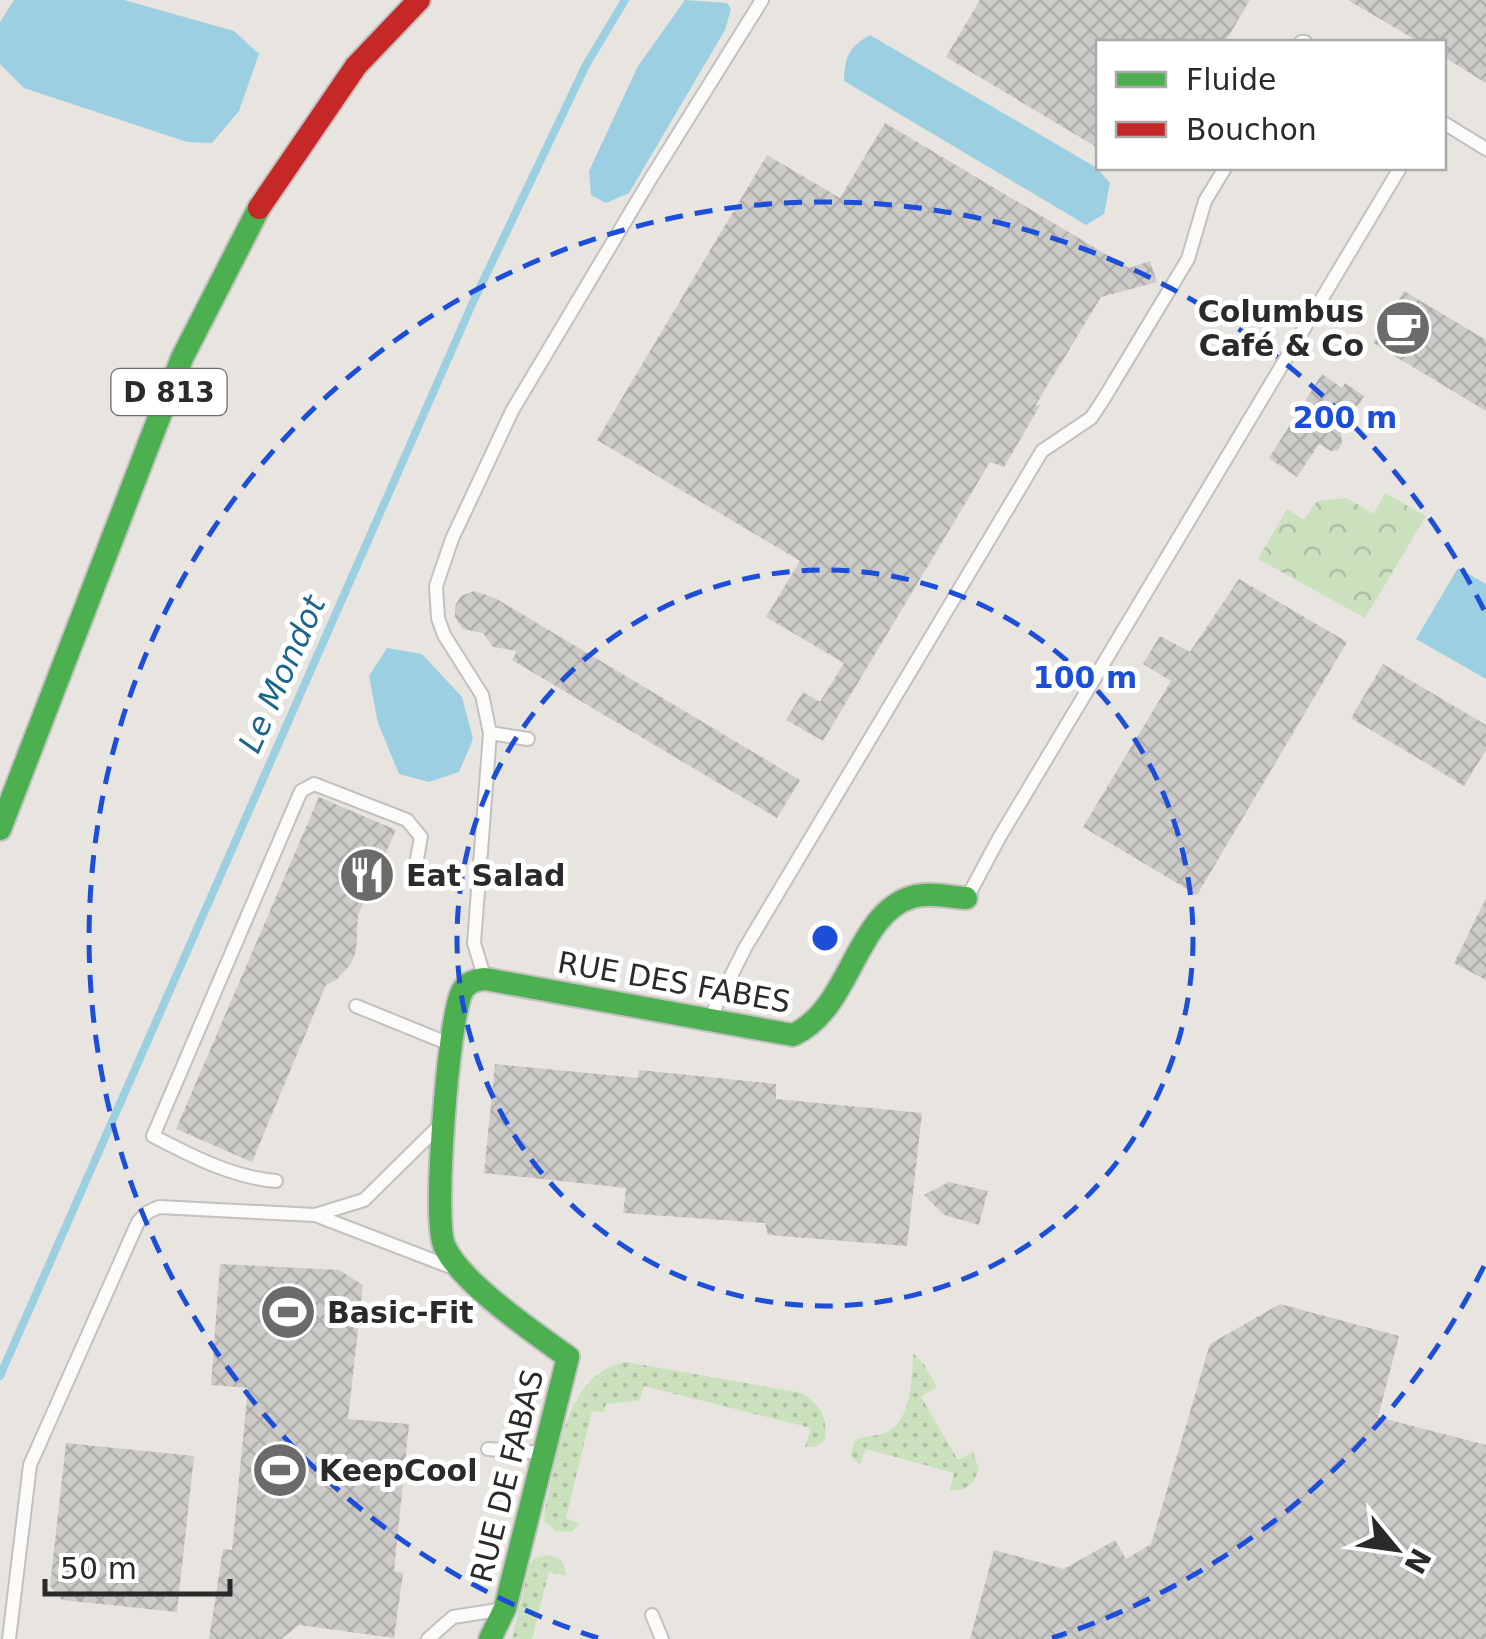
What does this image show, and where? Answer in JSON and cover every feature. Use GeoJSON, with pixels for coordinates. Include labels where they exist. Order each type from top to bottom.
{"type":"FeatureCollection","features":[{"type":"Feature","properties":{"kind":"street","name":"D 813"},"geometry":{"type":"LineString","coordinates":[[0,829],[182,358],[266,194],[356,66],[419,0]]}},
{"type":"Feature","properties":{"kind":"street","name":"RUE DES FABES"},"geometry":{"type":"LineString","coordinates":[[485,979],[708,1022],[785,1035],[802,1033],[819,1017],[886,914],[903,900],[918,896],[966,898]]}},
{"type":"Feature","properties":{"kind":"street","name":"RUE DE FABAS"},"geometry":{"type":"LineString","coordinates":[[485,979],[476,979],[460,995],[454,1015],[438,1222],[443,1244],[465,1273],[530,1330],[568,1357],[505,1608],[490,1639]]}},
{"type":"Feature","properties":{"kind":"lane"},"geometry":{"type":"LineString","coordinates":[[485,979],[474,943],[490,733],[482,695],[444,635],[438,618],[436,586],[452,539],[512,411],[762,0]]}},
{"type":"Feature","properties":{"kind":"lane"},"geometry":{"type":"LineString","coordinates":[[1446,124],[1486,149]]}},
{"type":"Feature","properties":{"kind":"lane"},"geometry":{"type":"LineString","coordinates":[[708,1022],[745,948],[1042,451],[1091,418],[1152,320],[1188,259],[1205,201],[1223,170]]}},
{"type":"Feature","properties":{"kind":"lane"},"geometry":{"type":"LineString","coordinates":[[966,898],[1016,808],[1399,170]]}},
{"type":"Feature","properties":{"kind":"lane"},"geometry":{"type":"LineString","coordinates":[[490,733],[528,739]]}},
{"type":"Feature","properties":{"kind":"lane"},"geometry":{"type":"LineString","coordinates":[[276,1180],[251,1179],[199,1160],[153,1136],[302,790],[314,784],[340,791],[407,820],[421,837],[416,864]]}},
{"type":"Feature","properties":{"kind":"lane"},"geometry":{"type":"LineString","coordinates":[[356,1006],[454,1046]]}},
{"type":"Feature","properties":{"kind":"lane"},"geometry":{"type":"LineString","coordinates":[[315,1215],[364,1200],[444,1121]]}},
{"type":"Feature","properties":{"kind":"lane"},"geometry":{"type":"LineString","coordinates":[[8,1639],[30,1465],[138,1222],[148,1212],[159,1207],[315,1215],[465,1273]]}},
{"type":"Feature","properties":{"kind":"lane"},"geometry":{"type":"LineString","coordinates":[[488,1448],[544,1454]]}},
{"type":"Feature","properties":{"kind":"lane"},"geometry":{"type":"LineString","coordinates":[[428,1639],[453,1616],[505,1608]]}},
{"type":"Feature","properties":{"kind":"lane"},"geometry":{"type":"LineString","coordinates":[[652,1615],[662,1639]]}},
{"type":"Feature","properties":{"kind":"green space"},"geometry":{"type":"Polygon","coordinates":[[[1385,493],[1426,516],[1365,618],[1258,559],[1287,509],[1304,520],[1317,501],[1347,498],[1374,514],[1385,493]]]}},
{"type":"Feature","properties":{"kind":"green space"},"geometry":{"type":"Polygon","coordinates":[[[913,1353],[937,1387],[921,1397],[958,1460],[973,1452],[979,1469],[974,1481],[963,1490],[950,1490],[954,1473],[866,1449],[860,1465],[851,1456],[854,1441],[885,1433],[901,1419],[909,1398],[913,1353]]]}},
{"type":"Feature","properties":{"kind":"green space"},"geometry":{"type":"Polygon","coordinates":[[[626,1362],[802,1393],[822,1413],[825,1440],[815,1447],[805,1447],[811,1428],[644,1386],[640,1400],[606,1404],[604,1412],[592,1411],[566,1518],[580,1524],[571,1532],[556,1531],[545,1522],[544,1514],[566,1423],[588,1383],[605,1370],[626,1362]]]}},
{"type":"Feature","properties":{"kind":"green space"},"geometry":{"type":"Polygon","coordinates":[[[550,1555],[562,1561],[567,1576],[549,1572],[532,1639],[512,1639],[530,1564],[535,1558],[550,1555]]]}},
{"type":"Feature","properties":{"kind":"water"},"geometry":{"type":"Polygon","coordinates":[[[14,0],[124,0],[234,31],[259,54],[239,111],[212,143],[187,142],[24,88],[0,64],[0,22],[14,0]]]}},
{"type":"Feature","properties":{"kind":"water"},"geometry":{"type":"Polygon","coordinates":[[[685,0],[727,3],[731,9],[725,30],[629,193],[606,203],[591,195],[589,171],[638,66],[685,0]]]}},
{"type":"Feature","properties":{"kind":"water"},"geometry":{"type":"Polygon","coordinates":[[[870,35],[1096,167],[1110,183],[1104,214],[1086,225],[844,81],[850,53],[870,35]]]}},
{"type":"Feature","properties":{"kind":"water"},"geometry":{"type":"Polygon","coordinates":[[[1458,568],[1486,584],[1486,679],[1416,639],[1458,568]]]}},
{"type":"Feature","properties":{"kind":"water"},"geometry":{"type":"Polygon","coordinates":[[[387,648],[422,654],[462,697],[473,739],[459,772],[429,782],[399,774],[378,723],[369,676],[387,648]]]}},
{"type":"Feature","properties":{"kind":"building"},"geometry":{"type":"Polygon","coordinates":[[[980,0],[1250,0],[1226,40],[1096,40],[1096,147],[946,57],[980,0]]]}},
{"type":"Feature","properties":{"kind":"building"},"geometry":{"type":"Polygon","coordinates":[[[1348,0],[1486,0],[1486,83],[1446,58],[1446,40],[1416,40],[1348,0]]]}},
{"type":"Feature","properties":{"kind":"building"},"geometry":{"type":"Polygon","coordinates":[[[885,123],[1129,268],[1150,261],[1157,282],[1101,297],[1035,406],[1041,404],[1004,467],[990,462],[823,741],[786,720],[803,692],[820,702],[844,663],[766,617],[800,561],[597,440],[767,155],[840,198],[885,123]]]}},
{"type":"Feature","properties":{"kind":"building"},"geometry":{"type":"Polygon","coordinates":[[[1404,291],[1486,340],[1486,411],[1373,343],[1404,291]]]}},
{"type":"Feature","properties":{"kind":"building"},"geometry":{"type":"Polygon","coordinates":[[[1322,374],[1342,388],[1345,383],[1364,396],[1341,433],[1338,450],[1331,451],[1319,444],[1297,477],[1269,458],[1322,374]]]}},
{"type":"Feature","properties":{"kind":"building"},"geometry":{"type":"Polygon","coordinates":[[[1239,579],[1347,642],[1197,895],[1083,827],[1171,681],[1143,664],[1160,636],[1190,652],[1239,579]]]}},
{"type":"Feature","properties":{"kind":"building"},"geometry":{"type":"Polygon","coordinates":[[[474,591],[495,598],[800,780],[777,818],[512,660],[517,651],[493,647],[483,633],[463,629],[455,617],[455,606],[461,596],[474,591]]]}},
{"type":"Feature","properties":{"kind":"building"},"geometry":{"type":"Polygon","coordinates":[[[1383,664],[1486,725],[1486,750],[1464,786],[1351,718],[1383,664]]]}},
{"type":"Feature","properties":{"kind":"building"},"geometry":{"type":"Polygon","coordinates":[[[319,797],[396,830],[358,915],[356,952],[350,965],[326,985],[252,1162],[176,1129],[319,797]]]}},
{"type":"Feature","properties":{"kind":"building"},"geometry":{"type":"Polygon","coordinates":[[[1486,898],[1486,980],[1454,963],[1486,898]]]}},
{"type":"Feature","properties":{"kind":"building"},"geometry":{"type":"Polygon","coordinates":[[[495,1064],[638,1078],[639,1070],[776,1084],[776,1099],[922,1113],[907,1246],[768,1235],[765,1223],[623,1213],[626,1188],[484,1173],[495,1064]]]}},
{"type":"Feature","properties":{"kind":"building"},"geometry":{"type":"Polygon","coordinates":[[[949,1182],[988,1191],[979,1225],[944,1215],[924,1195],[949,1182]]]}},
{"type":"Feature","properties":{"kind":"building"},"geometry":{"type":"Polygon","coordinates":[[[220,1264],[339,1270],[363,1285],[348,1419],[409,1424],[394,1571],[403,1573],[394,1638],[299,1625],[281,1639],[209,1639],[223,1549],[232,1550],[248,1388],[211,1385],[220,1264]]]}},
{"type":"Feature","properties":{"kind":"building"},"geometry":{"type":"Polygon","coordinates":[[[1280,1304],[1399,1336],[1378,1417],[1486,1445],[1486,1639],[970,1639],[994,1550],[1064,1569],[1115,1540],[1126,1559],[1151,1544],[1210,1344],[1280,1304]]]}},
{"type":"Feature","properties":{"kind":"building"},"geometry":{"type":"Polygon","coordinates":[[[66,1443],[194,1456],[177,1612],[62,1600],[50,1586],[66,1443]]]}},
{"type":"Feature","properties":{"kind":"waterway","name":"Le Mondot"},"geometry":{"type":"LineString","coordinates":[[0,1376],[473,302],[586,65],[625,0]]}},
{"type":"Feature","properties":{"kind":"traffic: fast"},"geometry":{"type":"LineString","coordinates":[[0,829],[182,358],[259,208]]}},
{"type":"Feature","properties":{"kind":"traffic: fast"},"geometry":{"type":"LineString","coordinates":[[490,1639],[505,1608],[568,1357],[481,1290],[444,1245],[440,1198],[443,1120],[451,1042],[463,990],[470,983],[485,979],[793,1035],[828,1005],[865,941],[893,907],[919,896],[966,898]]}},
{"type":"Feature","properties":{"kind":"traffic: jam"},"geometry":{"type":"LineString","coordinates":[[259,208],[356,66],[419,0]]}},
{"type":"Feature","properties":{"kind":"place","name":"Columbus Café & Co"},"geometry":{"type":"Point","coordinates":[1403,328]}},
{"type":"Feature","properties":{"kind":"place","name":"Eat Salad"},"geometry":{"type":"Point","coordinates":[367,875]}},
{"type":"Feature","properties":{"kind":"place","name":"Basic-Fit"},"geometry":{"type":"Point","coordinates":[288,1312]}},
{"type":"Feature","properties":{"kind":"place","name":"KeepCool"},"geometry":{"type":"Point","coordinates":[280,1470]}}]}
